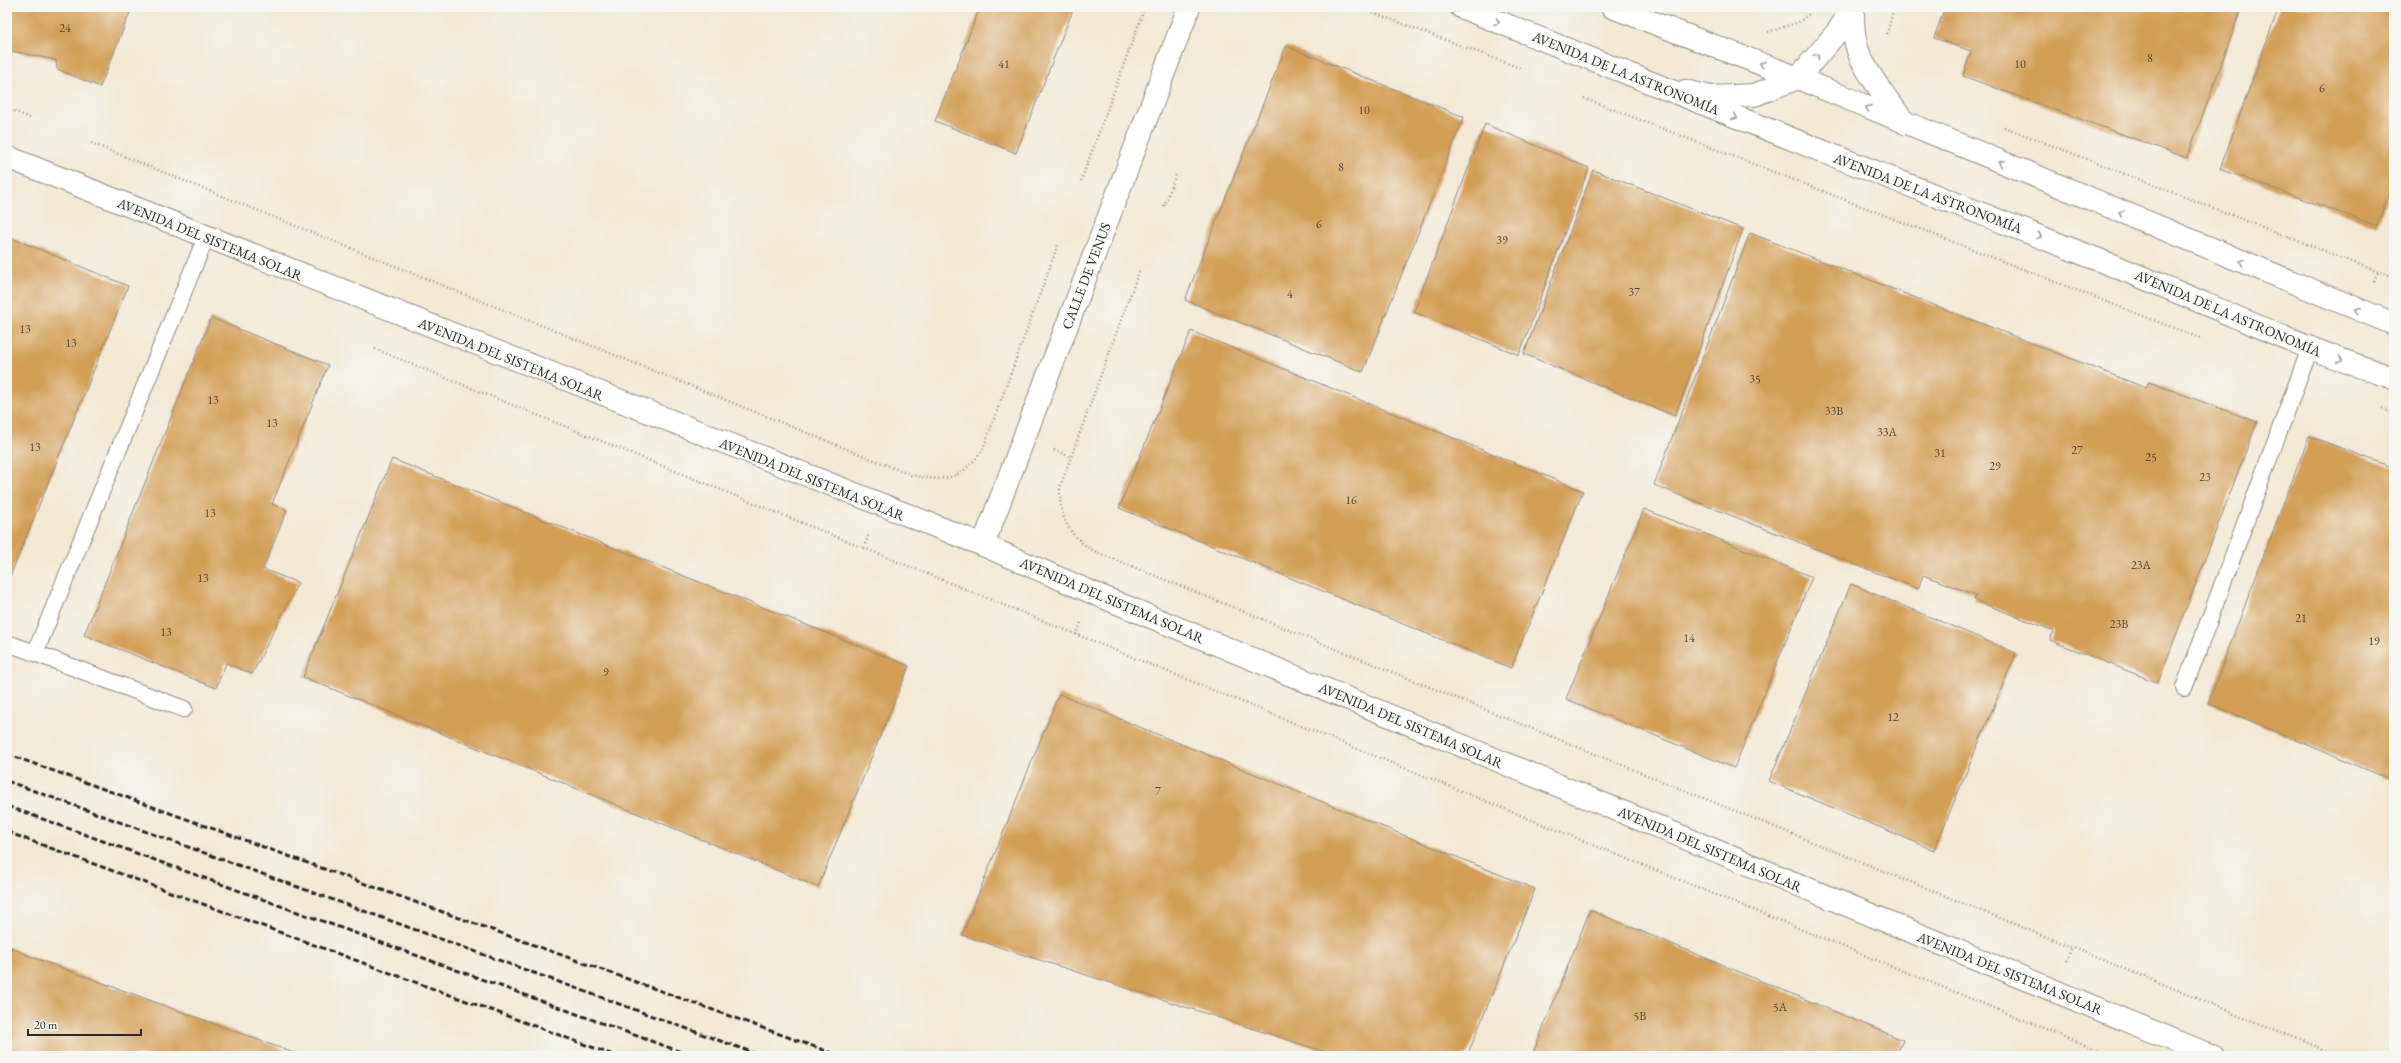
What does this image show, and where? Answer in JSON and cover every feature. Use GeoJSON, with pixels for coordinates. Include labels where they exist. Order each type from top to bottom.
{"type":"FeatureCollection","features":[{"type":"Feature","properties":{"kind":"street","name":"CALLE DE VENUS"},"geometry":{"type":"LineString","coordinates":[[983,545],[1189,7]]}},
{"type":"Feature","properties":{"kind":"street","name":"AVENIDA DE LA ASTRONOMÍA"},"geometry":{"type":"LineString","coordinates":[[1461,7],[1653,85],[2130,272],[2310,348],[2394,378]]}},
{"type":"Feature","properties":{"kind":"street"},"geometry":{"type":"LineString","coordinates":[[1612,7],[1798,78],[2394,324]]}},
{"type":"Feature","properties":{"kind":"street"},"geometry":{"type":"LineString","coordinates":[[1653,85],[1711,97],[1754,95],[1798,78],[1838,32],[1853,7]]}},
{"type":"Feature","properties":{"kind":"street"},"geometry":{"type":"LineString","coordinates":[[1853,7],[1854,32],[1860,56],[1887,100],[1904,123]]}},
{"type":"Feature","properties":{"kind":"street","name":"AVENIDA DEL SISTEMA SOLAR"},"geometry":{"type":"LineString","coordinates":[[7,157],[983,545],[1137,612],[2212,1056]]}},
{"type":"Feature","properties":{"kind":"lane"},"geometry":{"type":"LineString","coordinates":[[35,653],[206,237]]}},
{"type":"Feature","properties":{"kind":"lane"},"geometry":{"type":"LineString","coordinates":[[2184,688],[2310,348]]}},
{"type":"Feature","properties":{"kind":"lane"},"geometry":{"type":"LineString","coordinates":[[7,643],[184,709]]}},
{"type":"Feature","properties":{"kind":"path"},"geometry":{"type":"LineString","coordinates":[[1081,181],[1145,7]]}},
{"type":"Feature","properties":{"kind":"path"},"geometry":{"type":"LineString","coordinates":[[1358,7],[1520,68]]}},
{"type":"Feature","properties":{"kind":"path"},"geometry":{"type":"LineString","coordinates":[[1886,37],[1894,7]]}},
{"type":"Feature","properties":{"kind":"path"},"geometry":{"type":"LineString","coordinates":[[1764,31],[1770,32],[1798,22],[1815,10]]}},
{"type":"Feature","properties":{"kind":"path"},"geometry":{"type":"LineString","coordinates":[[1584,98],[2203,339]]}},
{"type":"Feature","properties":{"kind":"path"},"geometry":{"type":"LineString","coordinates":[[7,108],[30,118]]}},
{"type":"Feature","properties":{"kind":"path"},"geometry":{"type":"LineString","coordinates":[[1996,124],[2394,278]]}},
{"type":"Feature","properties":{"kind":"path"},"geometry":{"type":"LineString","coordinates":[[91,143],[911,475],[932,480],[956,476],[970,467],[983,449],[1058,245]]}},
{"type":"Feature","properties":{"kind":"path"},"geometry":{"type":"LineString","coordinates":[[1164,206],[1176,175]]}},
{"type":"Feature","properties":{"kind":"path"},"geometry":{"type":"LineString","coordinates":[[1139,271],[1060,487],[1059,507],[1067,526],[1080,543],[1094,551],[1540,733],[2340,1056]]}},
{"type":"Feature","properties":{"kind":"path"},"geometry":{"type":"LineString","coordinates":[[375,349],[2112,1056]]}},
{"type":"Feature","properties":{"kind":"building"},"geometry":{"type":"Polygon","coordinates":[[[7,7],[132,7],[100,87],[57,69],[56,60],[7,50],[7,7]]]}},
{"type":"Feature","properties":{"kind":"building"},"geometry":{"type":"Polygon","coordinates":[[[980,7],[1074,7],[1016,153],[935,121],[980,7]]]}},
{"type":"Feature","properties":{"kind":"building"},"geometry":{"type":"Polygon","coordinates":[[[1945,7],[2242,7],[2187,158],[1963,76],[1971,51],[1934,38],[1945,7]]]}},
{"type":"Feature","properties":{"kind":"building"},"geometry":{"type":"Polygon","coordinates":[[[2279,7],[2394,7],[2394,179],[2377,226],[2220,169],[2279,7]]]}},
{"type":"Feature","properties":{"kind":"building"},"geometry":{"type":"Polygon","coordinates":[[[1286,46],[1464,117],[1363,372],[1185,300],[1286,46]]]}},
{"type":"Feature","properties":{"kind":"building"},"geometry":{"type":"Polygon","coordinates":[[[1485,124],[1589,168],[1519,355],[1414,312],[1485,124]]]}},
{"type":"Feature","properties":{"kind":"building"},"geometry":{"type":"Polygon","coordinates":[[[1593,170],[1743,229],[1675,416],[1524,354],[1593,170]]]}},
{"type":"Feature","properties":{"kind":"building"},"geometry":{"type":"Polygon","coordinates":[[[1750,233],[2146,388],[2149,382],[2257,422],[2158,683],[2050,640],[2054,631],[1974,600],[1976,595],[1923,575],[1918,589],[1654,485],[1750,233]]]}},
{"type":"Feature","properties":{"kind":"building"},"geometry":{"type":"Polygon","coordinates":[[[7,236],[128,286],[7,584],[7,236]]]}},
{"type":"Feature","properties":{"kind":"building"},"geometry":{"type":"Polygon","coordinates":[[[211,318],[328,365],[272,504],[287,510],[263,569],[298,583],[252,674],[226,663],[216,688],[84,635],[211,318]]]}},
{"type":"Feature","properties":{"kind":"building"},"geometry":{"type":"Polygon","coordinates":[[[1191,331],[1583,491],[1511,668],[1119,508],[1191,331]]]}},
{"type":"Feature","properties":{"kind":"building"},"geometry":{"type":"Polygon","coordinates":[[[2309,436],[2394,468],[2394,781],[2208,703],[2309,436]]]}},
{"type":"Feature","properties":{"kind":"building"},"geometry":{"type":"Polygon","coordinates":[[[392,459],[909,666],[818,887],[303,677],[392,459]]]}},
{"type":"Feature","properties":{"kind":"building"},"geometry":{"type":"Polygon","coordinates":[[[1644,509],[1812,577],[1734,768],[1566,699],[1644,509]]]}},
{"type":"Feature","properties":{"kind":"building"},"geometry":{"type":"Polygon","coordinates":[[[1851,584],[2016,653],[1934,850],[1769,781],[1851,584]]]}},
{"type":"Feature","properties":{"kind":"building"},"geometry":{"type":"Polygon","coordinates":[[[1059,694],[1535,889],[1467,1056],[1338,1056],[962,935],[1059,694]]]}},
{"type":"Feature","properties":{"kind":"building"},"geometry":{"type":"Polygon","coordinates":[[[1590,910],[1903,1040],[1896,1056],[1532,1056],[1590,910]]]}},
{"type":"Feature","properties":{"kind":"building"},"geometry":{"type":"Polygon","coordinates":[[[7,946],[32,957],[302,1056],[7,1056],[7,946]]]}},
{"type":"Feature","properties":{"kind":"railway"},"geometry":{"type":"LineString","coordinates":[[7,754],[840,1056]]}},
{"type":"Feature","properties":{"kind":"railway"},"geometry":{"type":"LineString","coordinates":[[7,781],[762,1056]]}},
{"type":"Feature","properties":{"kind":"railway"},"geometry":{"type":"LineString","coordinates":[[7,806],[692,1056]]}},
{"type":"Feature","properties":{"kind":"railway"},"geometry":{"type":"LineString","coordinates":[[7,832],[616,1056]]}}]}
